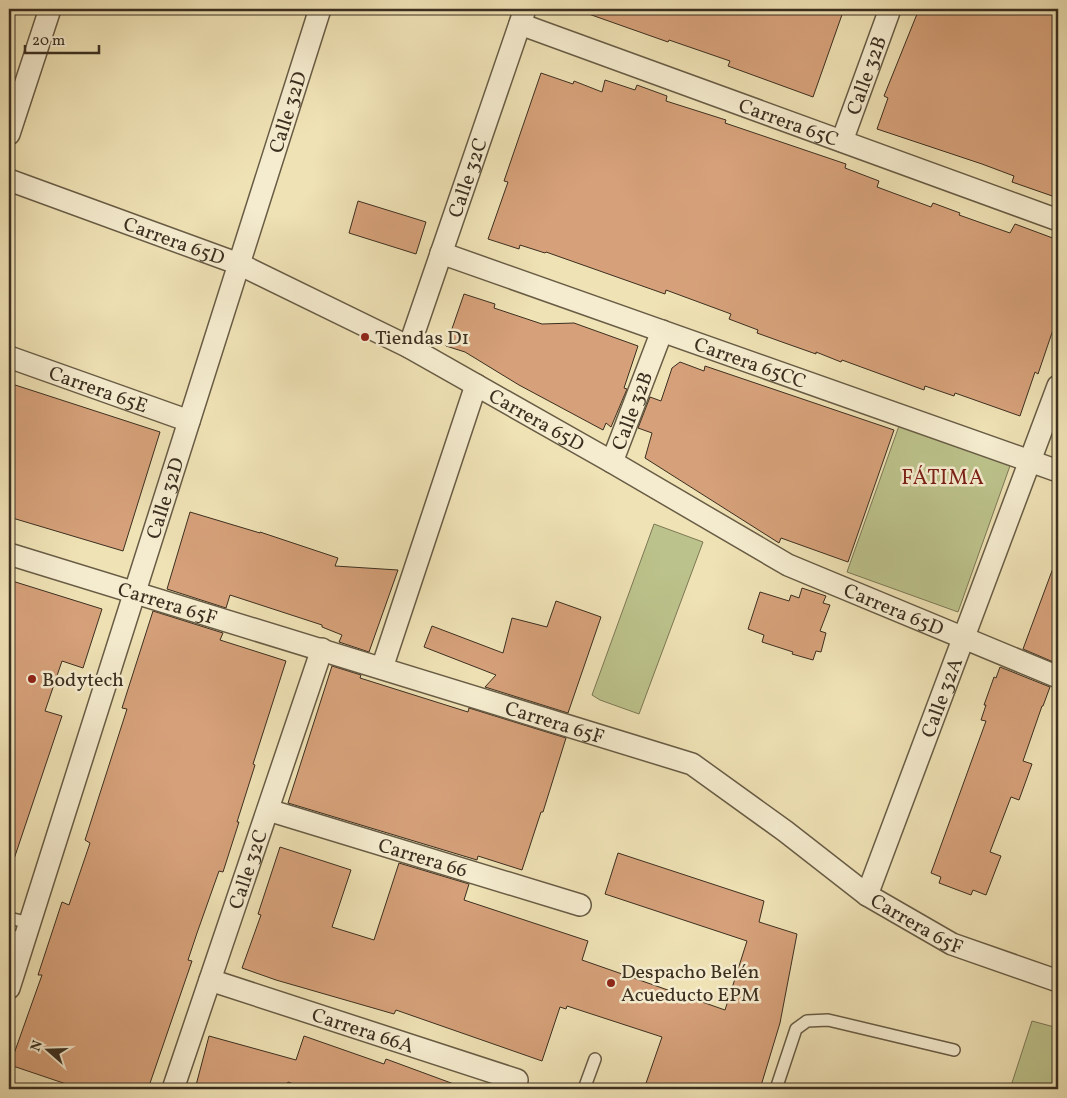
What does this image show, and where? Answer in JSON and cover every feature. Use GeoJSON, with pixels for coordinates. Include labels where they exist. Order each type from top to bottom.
{"type":"FeatureCollection","features":[{"type":"Feature","properties":{"kind":"street"},"geometry":{"type":"LineString","coordinates":[[9,134],[50,9]]}},
{"type":"Feature","properties":{"kind":"street","name":"Calle 32D"},"geometry":{"type":"LineString","coordinates":[[9,988],[21,932],[134,592],[320,9]]}},
{"type":"Feature","properties":{"kind":"street","name":"Calle 32B"},"geometry":{"type":"LineString","coordinates":[[842,141],[890,9]]}},
{"type":"Feature","properties":{"kind":"street","name":"Carrera 65C"},"geometry":{"type":"LineString","coordinates":[[522,16],[842,141],[1058,220]]}},
{"type":"Feature","properties":{"kind":"street","name":"Calle 32C"},"geometry":{"type":"LineString","coordinates":[[408,348],[522,16]]}},
{"type":"Feature","properties":{"kind":"street","name":"Carrera 65D"},"geometry":{"type":"LineString","coordinates":[[9,180],[239,264],[408,348],[476,385],[788,565],[1058,677]]}},
{"type":"Feature","properties":{"kind":"street","name":"Carrera 65CC"},"geometry":{"type":"LineString","coordinates":[[441,253],[1058,471]]}},
{"type":"Feature","properties":{"kind":"street","name":"Calle 32B"},"geometry":{"type":"LineString","coordinates":[[612,462],[662,331]]}},
{"type":"Feature","properties":{"kind":"street","name":"Carrera 65E"},"geometry":{"type":"LineString","coordinates":[[9,357],[189,421]]}},
{"type":"Feature","properties":{"kind":"street"},"geometry":{"type":"LineString","coordinates":[[382,668],[476,385]]}},
{"type":"Feature","properties":{"kind":"street","name":"Calle 32A"},"geometry":{"type":"LineString","coordinates":[[867,895],[1058,386]]}},
{"type":"Feature","properties":{"kind":"street","name":"Carrera 65F"},"geometry":{"type":"LineString","coordinates":[[9,554],[692,764],[785,831],[867,895],[952,944],[1058,982]]}},
{"type":"Feature","properties":{"kind":"street","name":"Calle 32C"},"geometry":{"type":"LineString","coordinates":[[173,1089],[322,649]]}},
{"type":"Feature","properties":{"kind":"street","name":"Carrera 66"},"geometry":{"type":"LineString","coordinates":[[268,810],[580,905]]}},
{"type":"Feature","properties":{"kind":"street","name":"Carrera 66A"},"geometry":{"type":"LineString","coordinates":[[210,980],[517,1080]]}},
{"type":"Feature","properties":{"kind":"lane"},"geometry":{"type":"LineString","coordinates":[[9,918],[21,932]]}},
{"type":"Feature","properties":{"kind":"lane"},"geometry":{"type":"LineString","coordinates":[[776,1089],[796,1030],[807,1021],[828,1020],[954,1050]]}},
{"type":"Feature","properties":{"kind":"lane"},"geometry":{"type":"LineString","coordinates":[[584,1089],[595,1059]]}},
{"type":"Feature","properties":{"kind":"green space"},"geometry":{"type":"Polygon","coordinates":[[[900,423],[1011,463],[958,612],[847,572],[900,423]]]}},
{"type":"Feature","properties":{"kind":"green space"},"geometry":{"type":"Polygon","coordinates":[[[654,524],[703,542],[639,714],[600,700],[592,695],[654,524]]]}},
{"type":"Feature","properties":{"kind":"green space"},"geometry":{"type":"Polygon","coordinates":[[[1032,1021],[1058,1028],[1058,1089],[1010,1089],[1032,1021]]]}},
{"type":"Feature","properties":{"kind":"building"},"geometry":{"type":"Polygon","coordinates":[[[584,9],[844,9],[813,97],[728,66],[730,61],[669,40],[668,42],[583,12],[584,9]]]}},
{"type":"Feature","properties":{"kind":"building"},"geometry":{"type":"Polygon","coordinates":[[[919,9],[1058,9],[1058,198],[1012,182],[1014,176],[877,129],[888,98],[884,96],[919,9]]]}},
{"type":"Feature","properties":{"kind":"building"},"geometry":{"type":"Polygon","coordinates":[[[541,73],[573,84],[574,81],[602,92],[605,80],[635,90],[637,85],[667,96],[666,101],[726,120],[725,123],[846,164],[845,168],[879,181],[877,187],[931,207],[933,203],[960,213],[959,215],[1010,233],[1015,224],[1058,240],[1058,315],[1038,374],[1035,372],[1020,416],[955,393],[954,396],[925,386],[924,390],[842,360],[841,362],[782,342],[757,333],[758,330],[729,319],[731,314],[666,290],[665,294],[546,252],[520,245],[519,249],[488,239],[508,182],[504,181],[541,73]]]}},
{"type":"Feature","properties":{"kind":"building"},"geometry":{"type":"Polygon","coordinates":[[[358,201],[426,222],[416,254],[349,233],[358,201]]]}},
{"type":"Feature","properties":{"kind":"building"},"geometry":{"type":"Polygon","coordinates":[[[464,294],[495,304],[494,308],[542,324],[574,323],[638,346],[624,388],[627,389],[611,427],[606,423],[603,430],[519,385],[465,352],[446,346],[464,294]]]}},
{"type":"Feature","properties":{"kind":"building"},"geometry":{"type":"Polygon","coordinates":[[[680,362],[704,371],[705,366],[894,430],[848,562],[781,538],[779,543],[645,458],[652,433],[638,428],[650,397],[661,401],[672,368],[680,362]]]}},
{"type":"Feature","properties":{"kind":"building"},"geometry":{"type":"Polygon","coordinates":[[[9,383],[160,432],[123,551],[9,517],[9,383]]]}},
{"type":"Feature","properties":{"kind":"building"},"geometry":{"type":"Polygon","coordinates":[[[190,512],[260,532],[338,558],[335,566],[398,570],[369,652],[339,642],[342,635],[322,627],[322,625],[230,595],[226,608],[167,589],[190,512]]]}},
{"type":"Feature","properties":{"kind":"building"},"geometry":{"type":"Polygon","coordinates":[[[1056,560],[1058,561],[1058,664],[1023,649],[1056,560]]]}},
{"type":"Feature","properties":{"kind":"building"},"geometry":{"type":"Polygon","coordinates":[[[9,580],[102,609],[83,668],[62,661],[45,711],[62,716],[12,865],[9,864],[9,580]]]}},
{"type":"Feature","properties":{"kind":"building"},"geometry":{"type":"Polygon","coordinates":[[[802,588],[826,596],[823,603],[830,605],[820,631],[826,633],[821,652],[816,651],[813,660],[762,642],[764,635],[748,629],[760,592],[789,601],[791,595],[799,598],[802,588]]]}},
{"type":"Feature","properties":{"kind":"building"},"geometry":{"type":"Polygon","coordinates":[[[556,601],[601,617],[568,713],[485,687],[496,675],[424,647],[432,626],[503,653],[512,618],[547,627],[556,601]]]}},
{"type":"Feature","properties":{"kind":"building"},"geometry":{"type":"Polygon","coordinates":[[[153,611],[223,633],[220,640],[286,661],[253,764],[255,765],[223,872],[219,871],[197,933],[188,960],[192,961],[148,1089],[81,1089],[10,1065],[42,975],[38,975],[62,902],[69,905],[90,843],[85,840],[127,709],[122,708],[153,611]]]}},
{"type":"Feature","properties":{"kind":"building"},"geometry":{"type":"Polygon","coordinates":[[[332,666],[361,675],[360,678],[468,712],[469,708],[566,738],[543,812],[541,812],[522,870],[478,856],[477,860],[288,803],[332,666]]]}},
{"type":"Feature","properties":{"kind":"building"},"geometry":{"type":"Polygon","coordinates":[[[1000,667],[1050,687],[1023,761],[1032,764],[1019,800],[1011,797],[990,852],[1001,856],[986,895],[973,890],[971,895],[939,883],[941,877],[931,873],[986,721],[981,720],[986,705],[984,705],[994,677],[996,678],[1000,667]]]}},
{"type":"Feature","properties":{"kind":"building"},"geometry":{"type":"Polygon","coordinates":[[[280,847],[351,870],[332,927],[374,940],[399,863],[469,884],[464,900],[588,941],[582,960],[725,1010],[747,941],[605,894],[618,853],[764,901],[759,922],[797,934],[780,1023],[760,1089],[644,1089],[662,1037],[567,1006],[566,1009],[560,1007],[542,1061],[396,1010],[394,1014],[276,980],[242,968],[261,915],[258,914],[280,847]]]}},
{"type":"Feature","properties":{"kind":"building"},"geometry":{"type":"Polygon","coordinates":[[[209,1036],[296,1060],[304,1036],[384,1064],[386,1059],[462,1087],[461,1089],[307,1089],[288,1082],[284,1089],[195,1089],[209,1036]]]}},
{"type":"Feature","properties":{"kind":"place","name":"Tiendas D1"},"geometry":{"type":"Point","coordinates":[365,337]}},
{"type":"Feature","properties":{"kind":"place","name":"Bodytech"},"geometry":{"type":"Point","coordinates":[32,679]}},
{"type":"Feature","properties":{"kind":"place","name":"Despacho Belén Acueducto EPM"},"geometry":{"type":"Point","coordinates":[611,983]}},
{"type":"Feature","properties":{"kind":"district","name":"FÁTIMA"},"geometry":{"type":"Point","coordinates":[943,477]}}]}
